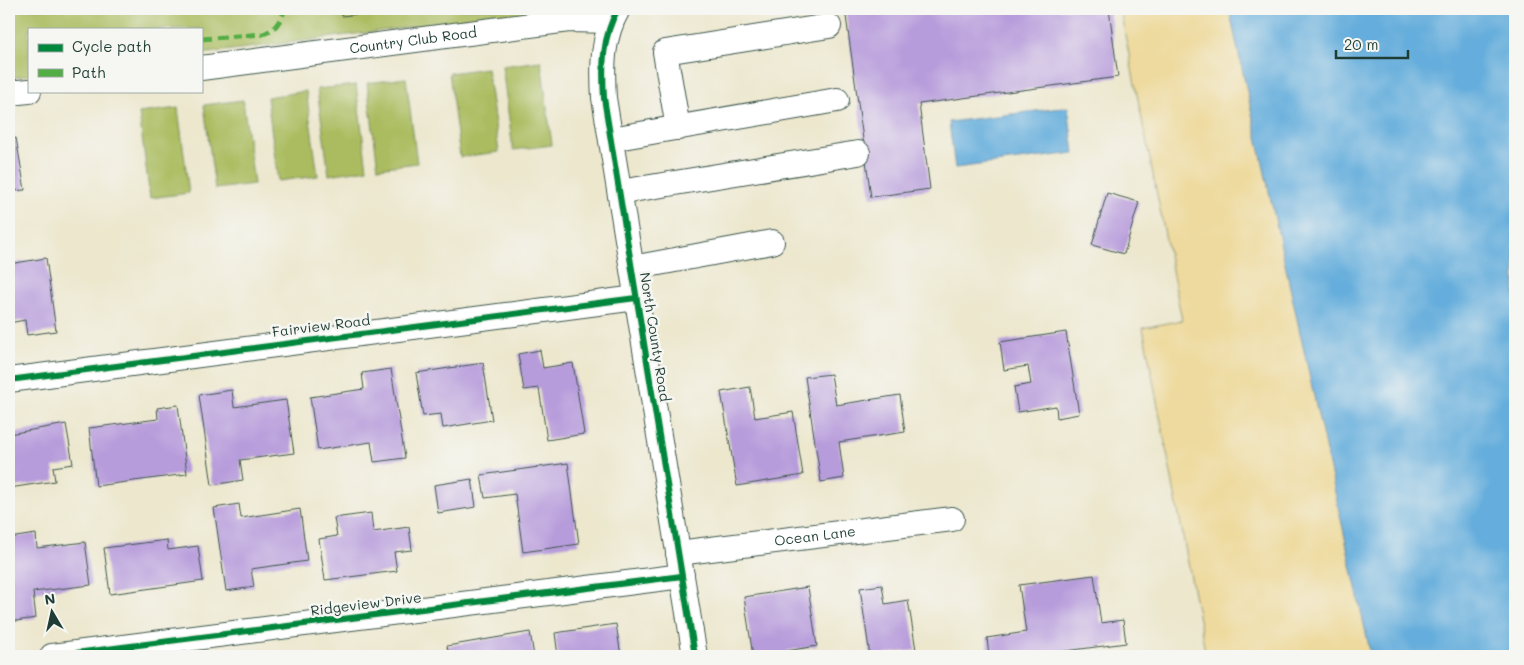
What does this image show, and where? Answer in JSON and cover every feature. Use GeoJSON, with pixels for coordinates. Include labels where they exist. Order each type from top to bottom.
{"type":"FeatureCollection","features":[{"type":"Feature","properties":{"kind":"street","name":"Country Club Road"},"geometry":{"type":"LineString","coordinates":[[202,68],[615,15]]}},
{"type":"Feature","properties":{"kind":"street","name":"North County Road"},"geometry":{"type":"LineString","coordinates":[[615,15],[605,38],[603,58],[604,98],[695,656]]}},
{"type":"Feature","properties":{"kind":"street"},"geometry":{"type":"LineString","coordinates":[[678,128],[665,52],[829,26]]}},
{"type":"Feature","properties":{"kind":"street"},"geometry":{"type":"LineString","coordinates":[[9,94],[28,91]]}},
{"type":"Feature","properties":{"kind":"street"},"geometry":{"type":"LineString","coordinates":[[611,139],[837,100]]}},
{"type":"Feature","properties":{"kind":"street"},"geometry":{"type":"LineString","coordinates":[[620,192],[858,153]]}},
{"type":"Feature","properties":{"kind":"street"},"geometry":{"type":"LineString","coordinates":[[632,268],[772,242]]}},
{"type":"Feature","properties":{"kind":"street","name":"Fairview Road"},"geometry":{"type":"LineString","coordinates":[[9,380],[636,298]]}},
{"type":"Feature","properties":{"kind":"street","name":"Ocean Lane"},"geometry":{"type":"LineString","coordinates":[[678,553],[952,519]]}},
{"type":"Feature","properties":{"kind":"street","name":"Ridgeview Drive"},"geometry":{"type":"LineString","coordinates":[[52,656],[682,576]]}},
{"type":"Feature","properties":{"kind":"green space"},"geometry":{"type":"Polygon","coordinates":[[[9,9],[543,9],[511,17],[419,26],[202,54],[202,28],[28,28],[28,75],[9,78],[9,9]]]}},
{"type":"Feature","properties":{"kind":"green space"},"geometry":{"type":"Polygon","coordinates":[[[541,61],[552,145],[513,150],[502,66],[541,61]]]}},
{"type":"Feature","properties":{"kind":"green space"},"geometry":{"type":"Polygon","coordinates":[[[487,68],[499,152],[460,157],[449,73],[487,68]]]}},
{"type":"Feature","properties":{"kind":"green space"},"geometry":{"type":"Polygon","coordinates":[[[406,78],[417,163],[378,168],[367,83],[406,78]]]}},
{"type":"Feature","properties":{"kind":"green space"},"geometry":{"type":"Polygon","coordinates":[[[356,85],[367,169],[329,175],[317,89],[356,85]]]}},
{"type":"Feature","properties":{"kind":"green space"},"geometry":{"type":"Polygon","coordinates":[[[306,91],[318,176],[278,181],[267,97],[306,91]]]}},
{"type":"Feature","properties":{"kind":"green space"},"geometry":{"type":"Polygon","coordinates":[[[243,100],[254,184],[215,189],[204,105],[243,100]]]}},
{"type":"Feature","properties":{"kind":"green space"},"geometry":{"type":"Polygon","coordinates":[[[178,108],[189,193],[150,198],[139,113],[178,108]]]}},
{"type":"Feature","properties":{"kind":"sand"},"geometry":{"type":"Polygon","coordinates":[[[1120,9],[1229,9],[1371,656],[1206,656],[1143,328],[1182,320],[1120,9]]]}},
{"type":"Feature","properties":{"kind":"water"},"geometry":{"type":"Polygon","coordinates":[[[1229,9],[1515,9],[1515,656],[1371,656],[1229,9]]]}},
{"type":"Feature","properties":{"kind":"water"},"geometry":{"type":"Polygon","coordinates":[[[1068,107],[1074,153],[955,168],[949,122],[1068,107]]]}},
{"type":"Feature","properties":{"kind":"building"},"geometry":{"type":"Polygon","coordinates":[[[341,9],[390,9],[390,10],[342,16],[341,9]]]}},
{"type":"Feature","properties":{"kind":"building"},"geometry":{"type":"Polygon","coordinates":[[[845,9],[1109,9],[1118,77],[919,104],[930,189],[871,197],[845,9]]]}},
{"type":"Feature","properties":{"kind":"building"},"geometry":{"type":"Polygon","coordinates":[[[16,138],[25,190],[9,191],[9,140],[16,138]]]}},
{"type":"Feature","properties":{"kind":"building"},"geometry":{"type":"Polygon","coordinates":[[[1107,193],[1139,202],[1124,254],[1092,245],[1107,193]]]}},
{"type":"Feature","properties":{"kind":"building"},"geometry":{"type":"Polygon","coordinates":[[[46,258],[56,331],[27,335],[25,320],[9,323],[9,264],[46,258]]]}},
{"type":"Feature","properties":{"kind":"building"},"geometry":{"type":"Polygon","coordinates":[[[1066,332],[1079,414],[1057,418],[1056,406],[1018,412],[1014,387],[1031,384],[1028,366],[1004,370],[1000,342],[1066,332]]]}},
{"type":"Feature","properties":{"kind":"building"},"geometry":{"type":"Polygon","coordinates":[[[540,350],[543,368],[573,363],[584,434],[547,440],[539,388],[524,390],[518,354],[540,350]]]}},
{"type":"Feature","properties":{"kind":"building"},"geometry":{"type":"Polygon","coordinates":[[[483,363],[492,420],[443,428],[441,414],[423,416],[416,373],[483,363]]]}},
{"type":"Feature","properties":{"kind":"building"},"geometry":{"type":"Polygon","coordinates":[[[391,369],[405,458],[374,462],[371,442],[318,450],[310,397],[364,389],[362,373],[391,369]]]}},
{"type":"Feature","properties":{"kind":"building"},"geometry":{"type":"Polygon","coordinates":[[[831,374],[836,405],[900,395],[905,432],[839,442],[844,478],[821,482],[805,377],[831,374]]]}},
{"type":"Feature","properties":{"kind":"building"},"geometry":{"type":"Polygon","coordinates":[[[750,387],[755,418],[793,412],[803,475],[737,486],[721,392],[750,387]]]}},
{"type":"Feature","properties":{"kind":"building"},"geometry":{"type":"Polygon","coordinates":[[[232,390],[234,407],[286,400],[294,453],[240,460],[243,480],[212,485],[199,395],[232,390]]]}},
{"type":"Feature","properties":{"kind":"building"},"geometry":{"type":"Polygon","coordinates":[[[178,405],[187,474],[96,486],[89,428],[158,419],[157,408],[178,405]]]}},
{"type":"Feature","properties":{"kind":"building"},"geometry":{"type":"Polygon","coordinates":[[[66,424],[73,464],[53,467],[55,481],[9,488],[9,434],[66,424]]]}},
{"type":"Feature","properties":{"kind":"building"},"geometry":{"type":"Polygon","coordinates":[[[568,463],[579,544],[523,552],[515,494],[485,498],[481,475],[568,463]]]}},
{"type":"Feature","properties":{"kind":"building"},"geometry":{"type":"Polygon","coordinates":[[[472,479],[476,507],[438,513],[434,485],[472,479]]]}},
{"type":"Feature","properties":{"kind":"building"},"geometry":{"type":"Polygon","coordinates":[[[239,504],[241,518],[300,509],[307,561],[251,569],[254,587],[226,591],[214,508],[239,504]]]}},
{"type":"Feature","properties":{"kind":"building"},"geometry":{"type":"Polygon","coordinates":[[[371,513],[373,532],[409,527],[412,550],[394,552],[397,571],[325,580],[319,539],[337,536],[334,518],[371,513]]]}},
{"type":"Feature","properties":{"kind":"building"},"geometry":{"type":"Polygon","coordinates":[[[36,534],[37,548],[85,542],[91,585],[33,592],[36,618],[9,622],[9,538],[36,534]]]}},
{"type":"Feature","properties":{"kind":"building"},"geometry":{"type":"Polygon","coordinates":[[[167,540],[168,550],[198,546],[203,581],[110,594],[104,548],[167,540]]]}},
{"type":"Feature","properties":{"kind":"building"},"geometry":{"type":"Polygon","coordinates":[[[1094,575],[1101,623],[1123,620],[1126,643],[1028,656],[989,656],[987,638],[1026,632],[1019,585],[1094,575]]]}},
{"type":"Feature","properties":{"kind":"building"},"geometry":{"type":"Polygon","coordinates":[[[882,585],[885,604],[908,600],[916,650],[870,656],[860,588],[882,585]]]}},
{"type":"Feature","properties":{"kind":"building"},"geometry":{"type":"Polygon","coordinates":[[[808,587],[817,646],[786,651],[787,656],[753,656],[744,597],[808,587]]]}},
{"type":"Feature","properties":{"kind":"building"},"geometry":{"type":"Polygon","coordinates":[[[616,624],[621,656],[558,656],[555,633],[616,624]]]}},
{"type":"Feature","properties":{"kind":"building"},"geometry":{"type":"Polygon","coordinates":[[[530,632],[534,656],[449,656],[447,646],[530,632]]]}},
{"type":"Feature","properties":{"kind":"building"},"geometry":{"type":"Polygon","coordinates":[[[375,651],[375,656],[351,656],[351,655],[375,651]]]}},
{"type":"Feature","properties":{"kind":"marked path"},"geometry":{"type":"LineString","coordinates":[[202,39],[263,34],[277,24],[285,9]]}},
{"type":"Feature","properties":{"kind":"cycle path"},"geometry":{"type":"LineString","coordinates":[[618,9],[609,30],[604,52],[604,98],[695,656]]}},
{"type":"Feature","properties":{"kind":"cycle path"},"geometry":{"type":"LineString","coordinates":[[9,380],[636,298]]}},
{"type":"Feature","properties":{"kind":"cycle path"},"geometry":{"type":"LineString","coordinates":[[52,656],[682,576]]}}]}
